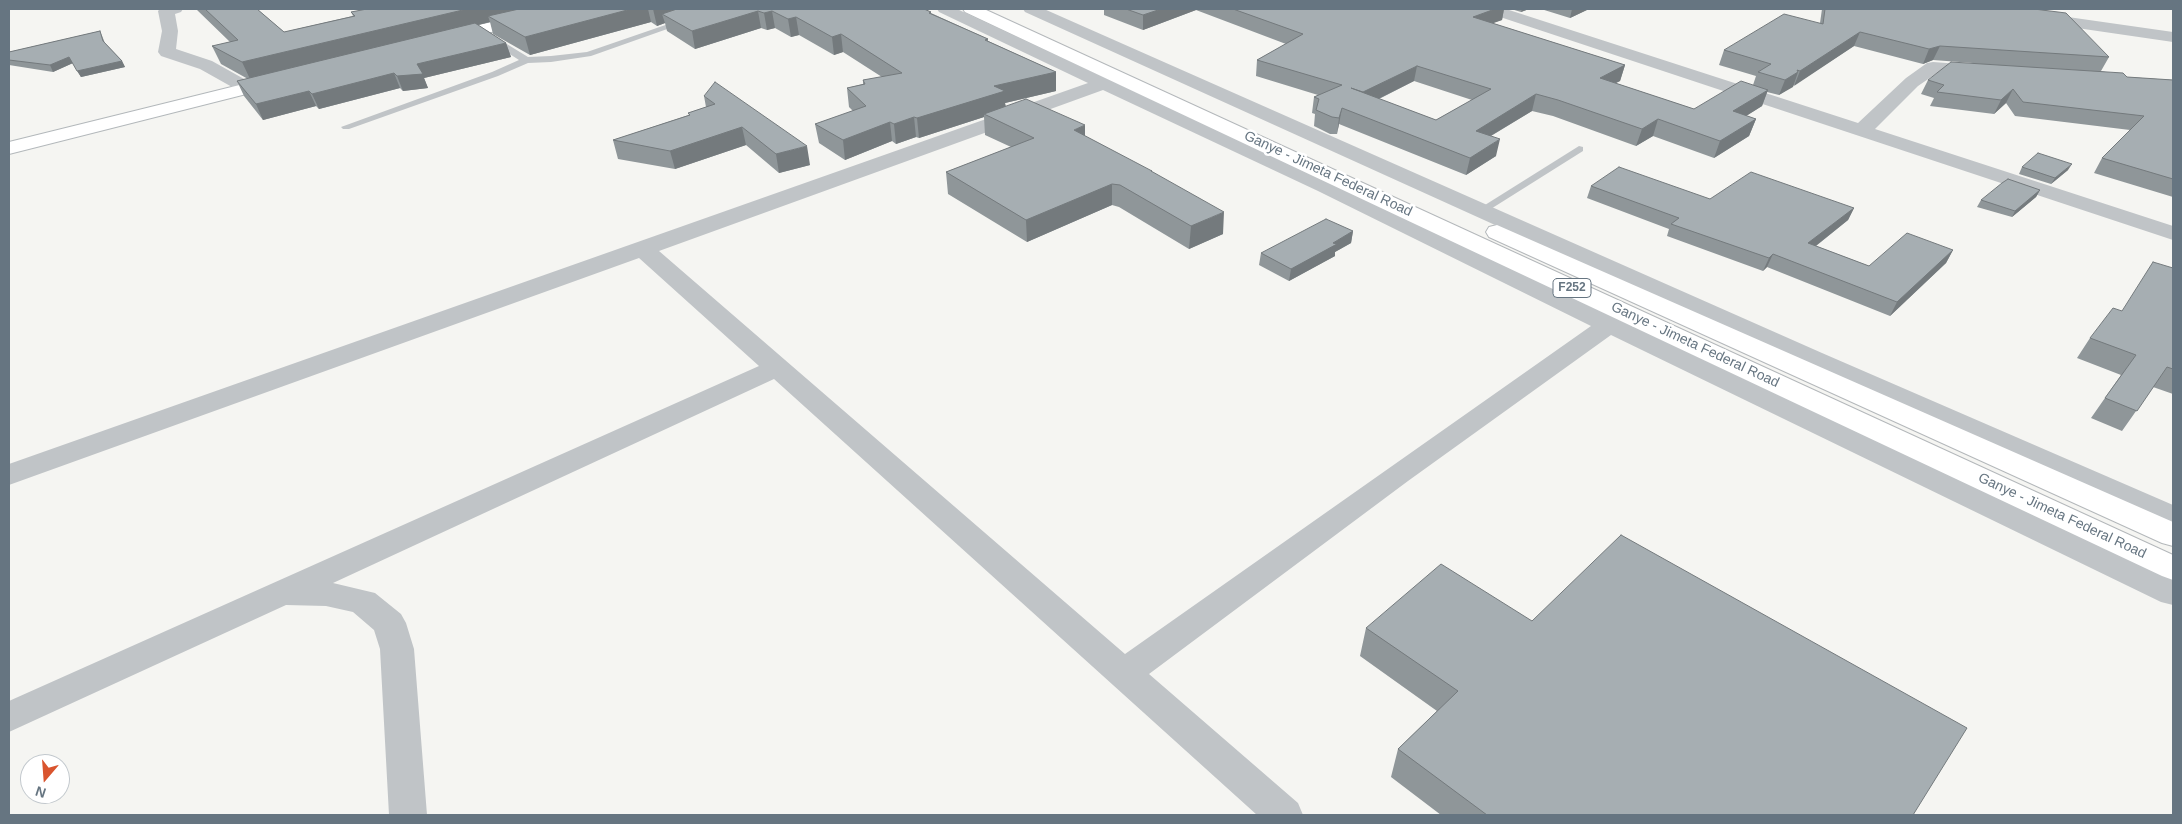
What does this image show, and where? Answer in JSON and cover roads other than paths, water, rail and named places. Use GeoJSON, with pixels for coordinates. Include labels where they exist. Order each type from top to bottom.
{"type":"FeatureCollection","features":[{"type":"Feature","properties":{"kind":"main road"},"geometry":{"type":"LineString","coordinates":[[478,30],[551,9]]}},
{"type":"Feature","properties":{"kind":"main road"},"geometry":{"type":"LineString","coordinates":[[430,42],[570,9]]}},
{"type":"Feature","properties":{"kind":"main road","name":"Ganye - Jimeta Federal Road"},"geometry":{"type":"LineString","coordinates":[[971,9],[2173,568]]}},
{"type":"Feature","properties":{"kind":"main road","name":"Ganye - Jimeta Federal Road"},"geometry":{"type":"LineString","coordinates":[[1002,9],[2173,535]]}},
{"type":"Feature","properties":{"kind":"main road"},"geometry":{"type":"LineString","coordinates":[[9,148],[295,76]]}},
{"type":"Feature","properties":{"kind":"street"},"geometry":{"type":"LineString","coordinates":[[175,9],[166,11],[170,31],[167,52],[206,65],[246,88]]}},
{"type":"Feature","properties":{"kind":"street"},"geometry":{"type":"LineString","coordinates":[[944,9],[1325,187],[2173,593]]}},
{"type":"Feature","properties":{"kind":"street"},"geometry":{"type":"LineString","coordinates":[[1031,9],[2173,517]]}},
{"type":"Feature","properties":{"kind":"street"},"geometry":{"type":"LineString","coordinates":[[1492,9],[2173,233]]}},
{"type":"Feature","properties":{"kind":"street"},"geometry":{"type":"LineString","coordinates":[[1981,9],[2173,37]]}},
{"type":"Feature","properties":{"kind":"street"},"geometry":{"type":"LineString","coordinates":[[1861,130],[1912,82],[1933,67],[1996,71]]}},
{"type":"Feature","properties":{"kind":"street"},"geometry":{"type":"LineString","coordinates":[[9,475],[1102,84]]}},
{"type":"Feature","properties":{"kind":"street"},"geometry":{"type":"LineString","coordinates":[[642,248],[1284,815]]}},
{"type":"Feature","properties":{"kind":"street"},"geometry":{"type":"LineString","coordinates":[[1124,673],[1398,474],[1610,324]]}},
{"type":"Feature","properties":{"kind":"street"},"geometry":{"type":"LineString","coordinates":[[9,716],[778,367]]}},
{"type":"Feature","properties":{"kind":"street"},"geometry":{"type":"LineString","coordinates":[[277,594],[326,594],[363,602],[389,623],[396,649],[408,815]]}},
{"type":"Feature","properties":{"kind":"lane"},"geometry":{"type":"LineString","coordinates":[[346,127],[495,74],[526,60],[588,54],[692,20]]}},
{"type":"Feature","properties":{"kind":"lane"},"geometry":{"type":"LineString","coordinates":[[478,30],[526,60]]}},
{"type":"Feature","properties":{"kind":"lane"},"geometry":{"type":"LineString","coordinates":[[1482,210],[1579,149]]}}]}
